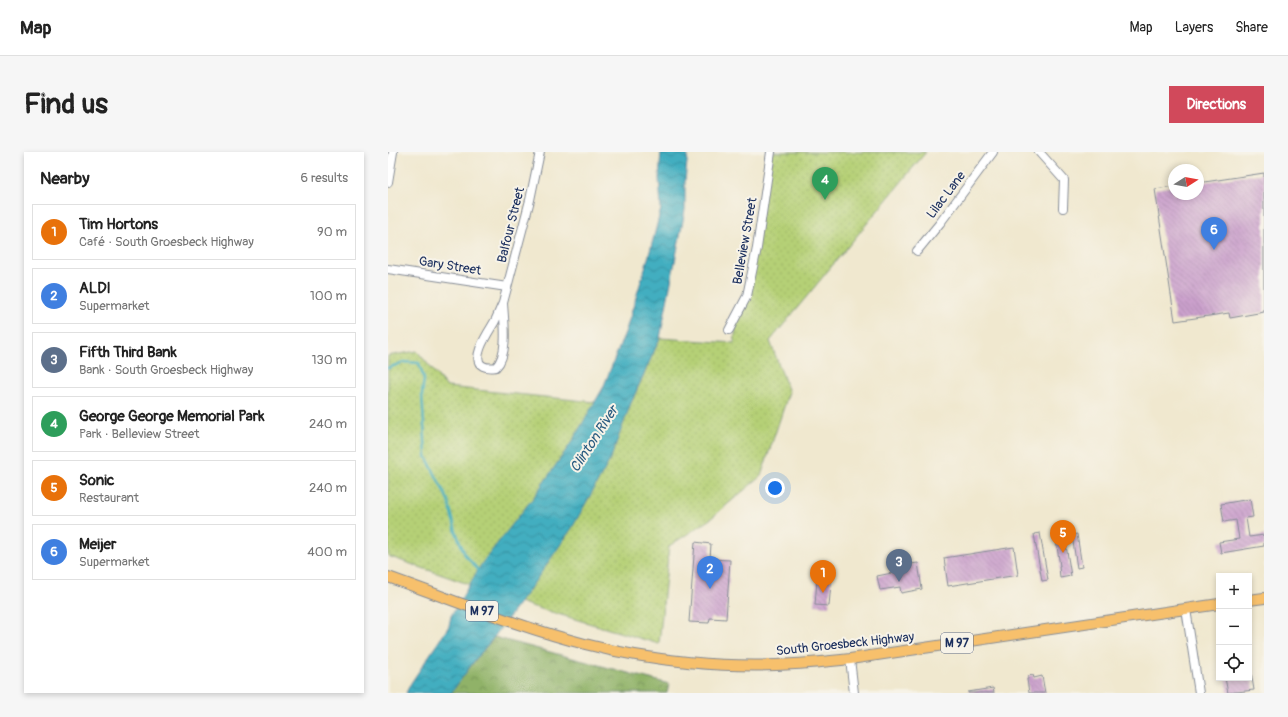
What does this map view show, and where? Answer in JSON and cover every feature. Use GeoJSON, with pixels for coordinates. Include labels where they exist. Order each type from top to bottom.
{"type":"FeatureCollection","features":[{"type":"Feature","properties":{"kind":"main road","name":"South Groesbeck Highway"},"geometry":{"type":"LineString","coordinates":[[388,578],[446,597],[518,624],[565,639],[605,649],[635,655],[678,660],[757,665],[794,664],[850,659],[1216,604]]}},
{"type":"Feature","properties":{"kind":"main road"},"geometry":{"type":"LineString","coordinates":[[1252,600],[1264,598]]}},
{"type":"Feature","properties":{"kind":"street"},"geometry":{"type":"LineString","coordinates":[[388,182],[393,152]]}},
{"type":"Feature","properties":{"kind":"street","name":"Balfour Street"},"geometry":{"type":"LineString","coordinates":[[503,303],[504,338],[502,356],[496,367],[485,367],[478,361],[479,351],[503,303],[530,200],[540,152]]}},
{"type":"Feature","properties":{"kind":"street","name":"Belleview Street"},"geometry":{"type":"LineString","coordinates":[[729,330],[747,296],[757,248],[771,152]]}},
{"type":"Feature","properties":{"kind":"street","name":"Lilac Lane"},"geometry":{"type":"LineString","coordinates":[[917,251],[993,152]]}},
{"type":"Feature","properties":{"kind":"street"},"geometry":{"type":"LineString","coordinates":[[1040,152],[1064,180],[1063,208]]}},
{"type":"Feature","properties":{"kind":"street","name":"Gary Street"},"geometry":{"type":"LineString","coordinates":[[388,269],[507,288]]}},
{"type":"Feature","properties":{"kind":"street"},"geometry":{"type":"LineString","coordinates":[[1186,609],[1200,693]]}},
{"type":"Feature","properties":{"kind":"street"},"geometry":{"type":"LineString","coordinates":[[850,659],[854,693]]}},
{"type":"Feature","properties":{"kind":"green space"},"geometry":{"type":"Polygon","coordinates":[[[771,152],[926,152],[770,341],[789,392],[761,476],[709,520],[669,546],[659,644],[531,606],[388,556],[388,356],[417,351],[447,387],[595,402],[631,403],[660,338],[734,343],[737,317],[747,296],[771,152]]]}},
{"type":"Feature","properties":{"kind":"green space"},"geometry":{"type":"Polygon","coordinates":[[[494,637],[669,684],[667,693],[451,693],[494,637]]]}},
{"type":"Feature","properties":{"kind":"water","name":"Clinton River"},"geometry":{"type":"Polygon","coordinates":[[[661,152],[688,152],[685,181],[685,210],[660,338],[631,403],[610,460],[572,528],[527,593],[451,693],[406,693],[449,626],[451,616],[482,563],[533,498],[571,443],[603,388],[626,330],[649,255],[661,209],[659,178],[661,152]]]}},
{"type":"Feature","properties":{"kind":"building"},"geometry":{"type":"Polygon","coordinates":[[[1264,173],[1264,312],[1230,318],[1229,313],[1175,321],[1155,189],[1168,187],[1168,200],[1204,200],[1204,182],[1264,173]]]}},
{"type":"Feature","properties":{"kind":"building"},"geometry":{"type":"Polygon","coordinates":[[[1250,499],[1253,517],[1246,518],[1249,537],[1264,535],[1264,546],[1221,553],[1219,542],[1239,539],[1236,520],[1224,522],[1221,504],[1250,499]]]}},
{"type":"Feature","properties":{"kind":"building"},"geometry":{"type":"Polygon","coordinates":[[[1040,533],[1048,580],[1042,581],[1034,534],[1040,533]]]}},
{"type":"Feature","properties":{"kind":"building"},"geometry":{"type":"Polygon","coordinates":[[[1077,534],[1082,567],[1077,568],[1072,535],[1077,534]]]}},
{"type":"Feature","properties":{"kind":"building"},"geometry":{"type":"Polygon","coordinates":[[[1065,539],[1071,576],[1060,578],[1060,566],[1056,540],[1065,539]]]}},
{"type":"Feature","properties":{"kind":"building"},"geometry":{"type":"Polygon","coordinates":[[[695,542],[711,544],[710,559],[730,560],[726,619],[710,618],[709,623],[689,622],[695,542]]]}},
{"type":"Feature","properties":{"kind":"building"},"geometry":{"type":"Polygon","coordinates":[[[1014,547],[1018,575],[948,586],[944,558],[1014,547]]]}},
{"type":"Feature","properties":{"kind":"building"},"geometry":{"type":"Polygon","coordinates":[[[918,563],[922,589],[901,593],[900,587],[880,590],[877,576],[897,572],[897,566],[918,563]]]}},
{"type":"Feature","properties":{"kind":"building"},"geometry":{"type":"Polygon","coordinates":[[[825,571],[832,571],[829,606],[815,605],[817,580],[825,581],[825,571]]]}},
{"type":"Feature","properties":{"kind":"building"},"geometry":{"type":"Polygon","coordinates":[[[1033,675],[1034,678],[1042,676],[1045,693],[1029,693],[1027,679],[1028,676],[1033,675]]]}},
{"type":"Feature","properties":{"kind":"building"},"geometry":{"type":"Polygon","coordinates":[[[1252,678],[1254,690],[1228,693],[1226,681],[1252,681],[1252,678]]]}},
{"type":"Feature","properties":{"kind":"building"},"geometry":{"type":"Polygon","coordinates":[[[993,688],[994,693],[968,693],[968,692],[993,688]]]}},
{"type":"Feature","properties":{"kind":"waterway"},"geometry":{"type":"LineString","coordinates":[[388,368],[404,362],[419,363],[424,379],[422,394],[426,456],[448,500],[456,532],[465,555],[480,572]]}},
{"type":"Feature","properties":{"kind":"place","name":"George George Memorial Park"},"geometry":{"type":"Point","coordinates":[825,200]}},
{"type":"Feature","properties":{"kind":"place","name":"Meijer"},"geometry":{"type":"Point","coordinates":[1214,250]}},
{"type":"Feature","properties":{"kind":"place","name":"Sonic"},"geometry":{"type":"Point","coordinates":[1063,553]}},
{"type":"Feature","properties":{"kind":"place","name":"Fifth Third Bank"},"geometry":{"type":"Point","coordinates":[899,582]}},
{"type":"Feature","properties":{"kind":"place","name":"ALDI"},"geometry":{"type":"Point","coordinates":[710,589]}},
{"type":"Feature","properties":{"kind":"place","name":"Tim Hortons"},"geometry":{"type":"Point","coordinates":[823,593]}}]}
